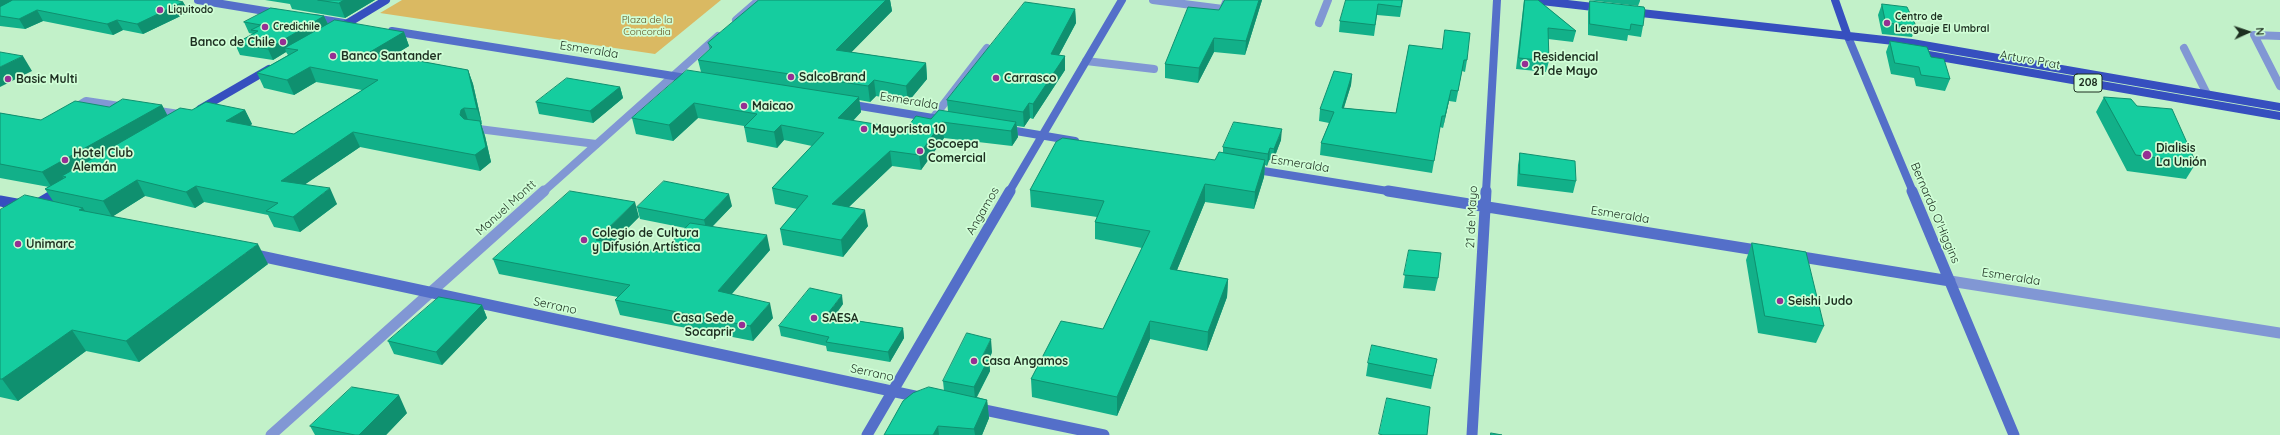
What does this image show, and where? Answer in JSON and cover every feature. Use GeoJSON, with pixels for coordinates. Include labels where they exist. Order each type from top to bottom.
{"type":"FeatureCollection","features":[{"type":"Feature","properties":{"kind":"main road"},"geometry":{"type":"LineString","coordinates":[[331,33],[386,0]]}},
{"type":"Feature","properties":{"kind":"main road"},"geometry":{"type":"LineString","coordinates":[[1533,0],[1610,9]]}},
{"type":"Feature","properties":{"kind":"main road","name":"Bernardo O'Higgins"},"geometry":{"type":"LineString","coordinates":[[1835,0],[1848,37]]}},
{"type":"Feature","properties":{"kind":"main road","name":"Arturo Prat"},"geometry":{"type":"LineString","coordinates":[[1626,11],[1912,43],[2280,107]]}},
{"type":"Feature","properties":{"kind":"main road","name":"Arturo Prat"},"geometry":{"type":"LineString","coordinates":[[1848,37],[1896,49],[2280,116]]}},
{"type":"Feature","properties":{"kind":"main road"},"geometry":{"type":"LineString","coordinates":[[176,124],[279,63]]}},
{"type":"Feature","properties":{"kind":"main road"},"geometry":{"type":"LineString","coordinates":[[0,202],[33,207],[73,184]]}},
{"type":"Feature","properties":{"kind":"street"},"geometry":{"type":"LineString","coordinates":[[198,0],[283,14]]}},
{"type":"Feature","properties":{"kind":"street","name":"Manuel Montt"},"geometry":{"type":"LineString","coordinates":[[270,435],[758,0]]}},
{"type":"Feature","properties":{"kind":"street","name":"Angamos"},"geometry":{"type":"LineString","coordinates":[[867,435],[1122,0]]}},
{"type":"Feature","properties":{"kind":"street"},"geometry":{"type":"LineString","coordinates":[[1153,0],[1223,9],[1227,0]]}},
{"type":"Feature","properties":{"kind":"street"},"geometry":{"type":"LineString","coordinates":[[1319,23],[1328,0]]}},
{"type":"Feature","properties":{"kind":"street","name":"21 de Mayo"},"geometry":{"type":"LineString","coordinates":[[1472,435],[1497,0]]}},
{"type":"Feature","properties":{"kind":"street"},"geometry":{"type":"LineString","coordinates":[[306,17],[364,27]]}},
{"type":"Feature","properties":{"kind":"street","name":"Esmeralda"},"geometry":{"type":"LineString","coordinates":[[385,30],[699,80]]}},
{"type":"Feature","properties":{"kind":"street"},"geometry":{"type":"LineString","coordinates":[[2280,36],[2254,35],[2254,38],[2280,86]]}},
{"type":"Feature","properties":{"kind":"street","name":"Bernardo O'Higgins"},"geometry":{"type":"LineString","coordinates":[[1848,37],[2014,435]]}},
{"type":"Feature","properties":{"kind":"street"},"geometry":{"type":"LineString","coordinates":[[933,118],[987,48]]}},
{"type":"Feature","properties":{"kind":"street"},"geometry":{"type":"LineString","coordinates":[[2184,48],[2207,94]]}},
{"type":"Feature","properties":{"kind":"street"},"geometry":{"type":"LineString","coordinates":[[1086,61],[1154,69]]}},
{"type":"Feature","properties":{"kind":"street"},"geometry":{"type":"LineString","coordinates":[[62,115],[86,101],[190,116]]}},
{"type":"Feature","properties":{"kind":"street","name":"Esmeralda"},"geometry":{"type":"LineString","coordinates":[[839,103],[956,122]]}},
{"type":"Feature","properties":{"kind":"street"},"geometry":{"type":"LineString","coordinates":[[471,128],[596,144]]}},
{"type":"Feature","properties":{"kind":"street"},"geometry":{"type":"LineString","coordinates":[[995,128],[1081,142]]}},
{"type":"Feature","properties":{"kind":"street","name":"Esmeralda"},"geometry":{"type":"LineString","coordinates":[[1244,168],[1769,252]]}},
{"type":"Feature","properties":{"kind":"street"},"geometry":{"type":"LineString","coordinates":[[20,215],[33,207],[50,211]]}},
{"type":"Feature","properties":{"kind":"street","name":"Serrano"},"geometry":{"type":"LineString","coordinates":[[236,251],[932,399]]}},
{"type":"Feature","properties":{"kind":"street","name":"Esmeralda"},"geometry":{"type":"LineString","coordinates":[[1785,254],[2280,333]]}},
{"type":"Feature","properties":{"kind":"street"},"geometry":{"type":"LineString","coordinates":[[963,406],[1104,435]]}},
{"type":"Feature","properties":{"kind":"green space","name":"Plaza de la Concordia"},"geometry":{"type":"Polygon","coordinates":[[[402,0],[721,0],[655,54],[380,13],[402,0]]]}},
{"type":"Feature","properties":{"kind":"building"},"geometry":{"type":"Polygon","coordinates":[[[13,0],[175,0],[183,2],[137,24],[117,20],[107,24],[37,10],[19,19],[0,16],[0,7],[13,0]]]}},
{"type":"Feature","properties":{"kind":"building"},"geometry":{"type":"Polygon","coordinates":[[[318,0],[344,0],[339,3],[318,0]]]}},
{"type":"Feature","properties":{"kind":"building"},"geometry":{"type":"Polygon","coordinates":[[[759,0],[886,0],[836,50],[926,63],[906,86],[874,80],[868,86],[698,60],[712,47],[708,43],[759,0]]]}},
{"type":"Feature","properties":{"kind":"building"},"geometry":{"type":"Polygon","coordinates":[[[1226,0],[1259,0],[1246,41],[1214,38],[1199,68],[1165,64],[1188,7],[1219,10],[1226,0]]]}},
{"type":"Feature","properties":{"kind":"building"},"geometry":{"type":"Polygon","coordinates":[[[1346,0],[1402,0],[1401,7],[1378,4],[1375,25],[1340,21],[1346,0]]]}},
{"type":"Feature","properties":{"kind":"building"},"geometry":{"type":"Polygon","coordinates":[[[1525,0],[1538,0],[1576,31],[1548,28],[1549,61],[1519,58],[1525,0]]]}},
{"type":"Feature","properties":{"kind":"building"},"geometry":{"type":"Polygon","coordinates":[[[1590,1],[1644,7],[1643,26],[1631,24],[1630,30],[1590,24],[1590,1]]]}},
{"type":"Feature","properties":{"kind":"building"},"geometry":{"type":"Polygon","coordinates":[[[1025,2],[1075,9],[1051,54],[1065,56],[1033,104],[1029,103],[1023,112],[947,100],[1025,2]]]}},
{"type":"Feature","properties":{"kind":"building"},"geometry":{"type":"Polygon","coordinates":[[[1882,4],[1907,7],[1916,26],[1886,23],[1882,4]]]}},
{"type":"Feature","properties":{"kind":"building"},"geometry":{"type":"Polygon","coordinates":[[[271,8],[324,16],[268,49],[235,44],[258,31],[251,30],[261,25],[244,22],[271,8]]]}},
{"type":"Feature","properties":{"kind":"building"},"geometry":{"type":"Polygon","coordinates":[[[335,20],[404,32],[370,52],[468,70],[477,109],[464,108],[461,110],[460,115],[464,119],[480,121],[486,147],[475,155],[353,132],[281,181],[330,188],[293,217],[266,211],[278,203],[196,186],[186,192],[137,180],[103,201],[45,189],[66,177],[62,176],[180,108],[192,110],[206,102],[245,110],[226,121],[294,134],[378,80],[310,67],[287,80],[257,73],[298,50],[285,48],[335,20]]]}},
{"type":"Feature","properties":{"kind":"building"},"geometry":{"type":"Polygon","coordinates":[[[1445,30],[1470,33],[1467,60],[1464,60],[1458,91],[1451,90],[1445,116],[1442,116],[1434,161],[1321,143],[1334,112],[1320,109],[1334,71],[1352,74],[1342,108],[1396,113],[1409,45],[1442,49],[1445,30]]]}},
{"type":"Feature","properties":{"kind":"building"},"geometry":{"type":"Polygon","coordinates":[[[1890,41],[1927,47],[1931,57],[1944,59],[1950,79],[1921,75],[1919,67],[1895,63],[1890,41]]]}},
{"type":"Feature","properties":{"kind":"building"},"geometry":{"type":"Polygon","coordinates":[[[0,52],[23,56],[0,67],[0,52]]]}},
{"type":"Feature","properties":{"kind":"building"},"geometry":{"type":"Polygon","coordinates":[[[687,70],[859,97],[838,118],[906,129],[916,116],[931,119],[939,110],[1016,122],[1011,131],[942,122],[919,155],[890,151],[832,204],[865,210],[841,240],[780,229],[808,196],[772,188],[824,133],[781,125],[774,132],[744,127],[757,114],[694,103],[669,125],[632,118],[687,70]]]}},
{"type":"Feature","properties":{"kind":"building"},"geometry":{"type":"Polygon","coordinates":[[[567,78],[620,87],[590,111],[536,102],[567,78]]]}},
{"type":"Feature","properties":{"kind":"building"},"geometry":{"type":"Polygon","coordinates":[[[2104,97],[2131,99],[2137,106],[2172,109],[2196,163],[2136,155],[2104,97]]]}},
{"type":"Feature","properties":{"kind":"building"},"geometry":{"type":"Polygon","coordinates":[[[123,99],[162,105],[42,172],[0,164],[0,113],[41,120],[75,101],[109,107],[123,99]]]}},
{"type":"Feature","properties":{"kind":"building"},"geometry":{"type":"Polygon","coordinates":[[[1234,122],[1282,129],[1274,149],[1270,148],[1268,154],[1223,147],[1234,122]]]}},
{"type":"Feature","properties":{"kind":"building"},"geometry":{"type":"Polygon","coordinates":[[[1063,138],[1215,160],[1219,152],[1265,160],[1255,192],[1205,184],[1170,269],[1228,279],[1208,332],[1150,321],[1117,397],[1031,379],[1061,321],[1103,329],[1150,231],[1095,222],[1104,201],[1030,190],[1056,142],[1063,138]]]}},
{"type":"Feature","properties":{"kind":"building"},"geometry":{"type":"Polygon","coordinates":[[[1520,153],[1575,161],[1576,181],[1520,174],[1520,153]]]}},
{"type":"Feature","properties":{"kind":"building"},"geometry":{"type":"Polygon","coordinates":[[[664,181],[729,194],[704,220],[637,207],[664,181]]]}},
{"type":"Feature","properties":{"kind":"building"},"geometry":{"type":"Polygon","coordinates":[[[570,191],[635,202],[596,240],[662,252],[690,223],[767,235],[718,291],[770,303],[750,326],[615,300],[630,285],[493,259],[570,191]]]}},
{"type":"Feature","properties":{"kind":"building"},"geometry":{"type":"Polygon","coordinates":[[[25,195],[83,208],[79,210],[258,244],[126,341],[72,330],[0,379],[0,210],[25,195]]]}},
{"type":"Feature","properties":{"kind":"building"},"geometry":{"type":"Polygon","coordinates":[[[1752,243],[1806,252],[1824,326],[1765,316],[1752,243]]]}},
{"type":"Feature","properties":{"kind":"building"},"geometry":{"type":"Polygon","coordinates":[[[1409,250],[1441,253],[1438,278],[1404,275],[1409,250]]]}},
{"type":"Feature","properties":{"kind":"building"},"geometry":{"type":"Polygon","coordinates":[[[810,288],[842,295],[826,316],[903,328],[888,352],[826,342],[829,337],[779,326],[810,288]]]}},
{"type":"Feature","properties":{"kind":"building"},"geometry":{"type":"Polygon","coordinates":[[[439,297],[482,305],[436,352],[388,341],[439,297]]]}},
{"type":"Feature","properties":{"kind":"building"},"geometry":{"type":"Polygon","coordinates":[[[967,333],[991,339],[982,357],[989,358],[974,387],[943,381],[967,333]]]}},
{"type":"Feature","properties":{"kind":"building"},"geometry":{"type":"Polygon","coordinates":[[[1372,345],[1437,359],[1433,376],[1368,363],[1372,345]]]}},
{"type":"Feature","properties":{"kind":"building"},"geometry":{"type":"Polygon","coordinates":[[[352,387],[399,395],[359,435],[310,426],[352,387]]]}},
{"type":"Feature","properties":{"kind":"building"},"geometry":{"type":"Polygon","coordinates":[[[929,387],[987,400],[974,429],[938,426],[933,435],[884,435],[903,401],[913,393],[929,387]]]}},
{"type":"Feature","properties":{"kind":"building"},"geometry":{"type":"Polygon","coordinates":[[[1387,398],[1430,407],[1427,435],[1379,434],[1387,398]]]}},
{"type":"Feature","properties":{"kind":"building"},"geometry":{"type":"Polygon","coordinates":[[[1491,433],[1502,435],[1491,435],[1491,433]]]}},
{"type":"Feature","properties":{"kind":"place","name":"Liquitodo"},"geometry":{"type":"Point","coordinates":[160,10]}},
{"type":"Feature","properties":{"kind":"place","name":"Centro de Lenguaje El Umbral"},"geometry":{"type":"Point","coordinates":[1887,23]}},
{"type":"Feature","properties":{"kind":"place","name":"Credichile"},"geometry":{"type":"Point","coordinates":[265,27]}},
{"type":"Feature","properties":{"kind":"place","name":"Banco de Chile"},"geometry":{"type":"Point","coordinates":[283,42]}},
{"type":"Feature","properties":{"kind":"place","name":"Banco Santander"},"geometry":{"type":"Point","coordinates":[333,56]}},
{"type":"Feature","properties":{"kind":"place","name":"Residencial 21 de Mayo"},"geometry":{"type":"Point","coordinates":[1525,64]}},
{"type":"Feature","properties":{"kind":"place","name":"SalcoBrand"},"geometry":{"type":"Point","coordinates":[791,77]}},
{"type":"Feature","properties":{"kind":"place","name":"Carrasco"},"geometry":{"type":"Point","coordinates":[996,78]}},
{"type":"Feature","properties":{"kind":"place","name":"Basic Multi"},"geometry":{"type":"Point","coordinates":[8,79]}},
{"type":"Feature","properties":{"kind":"place","name":"Maicao"},"geometry":{"type":"Point","coordinates":[744,106]}},
{"type":"Feature","properties":{"kind":"place","name":"Mayorista 10"},"geometry":{"type":"Point","coordinates":[864,129]}},
{"type":"Feature","properties":{"kind":"place","name":"Socoepa Comercial"},"geometry":{"type":"Point","coordinates":[920,151]}},
{"type":"Feature","properties":{"kind":"place","name":"Dialisis La Unión"},"geometry":{"type":"Point","coordinates":[2147,155]}},
{"type":"Feature","properties":{"kind":"place","name":"Hotel Club Alemán"},"geometry":{"type":"Point","coordinates":[65,160]}},
{"type":"Feature","properties":{"kind":"place","name":"Colegio de Cultura y Difusión Artística"},"geometry":{"type":"Point","coordinates":[584,240]}},
{"type":"Feature","properties":{"kind":"place","name":"Unimarc"},"geometry":{"type":"Point","coordinates":[18,244]}},
{"type":"Feature","properties":{"kind":"place","name":"Seishi Judo"},"geometry":{"type":"Point","coordinates":[1780,301]}},
{"type":"Feature","properties":{"kind":"place","name":"SAESA"},"geometry":{"type":"Point","coordinates":[814,318]}},
{"type":"Feature","properties":{"kind":"place","name":"Casa Sede Socaprir"},"geometry":{"type":"Point","coordinates":[742,325]}},
{"type":"Feature","properties":{"kind":"place","name":"Casa Angamos"},"geometry":{"type":"Point","coordinates":[974,361]}}]}
